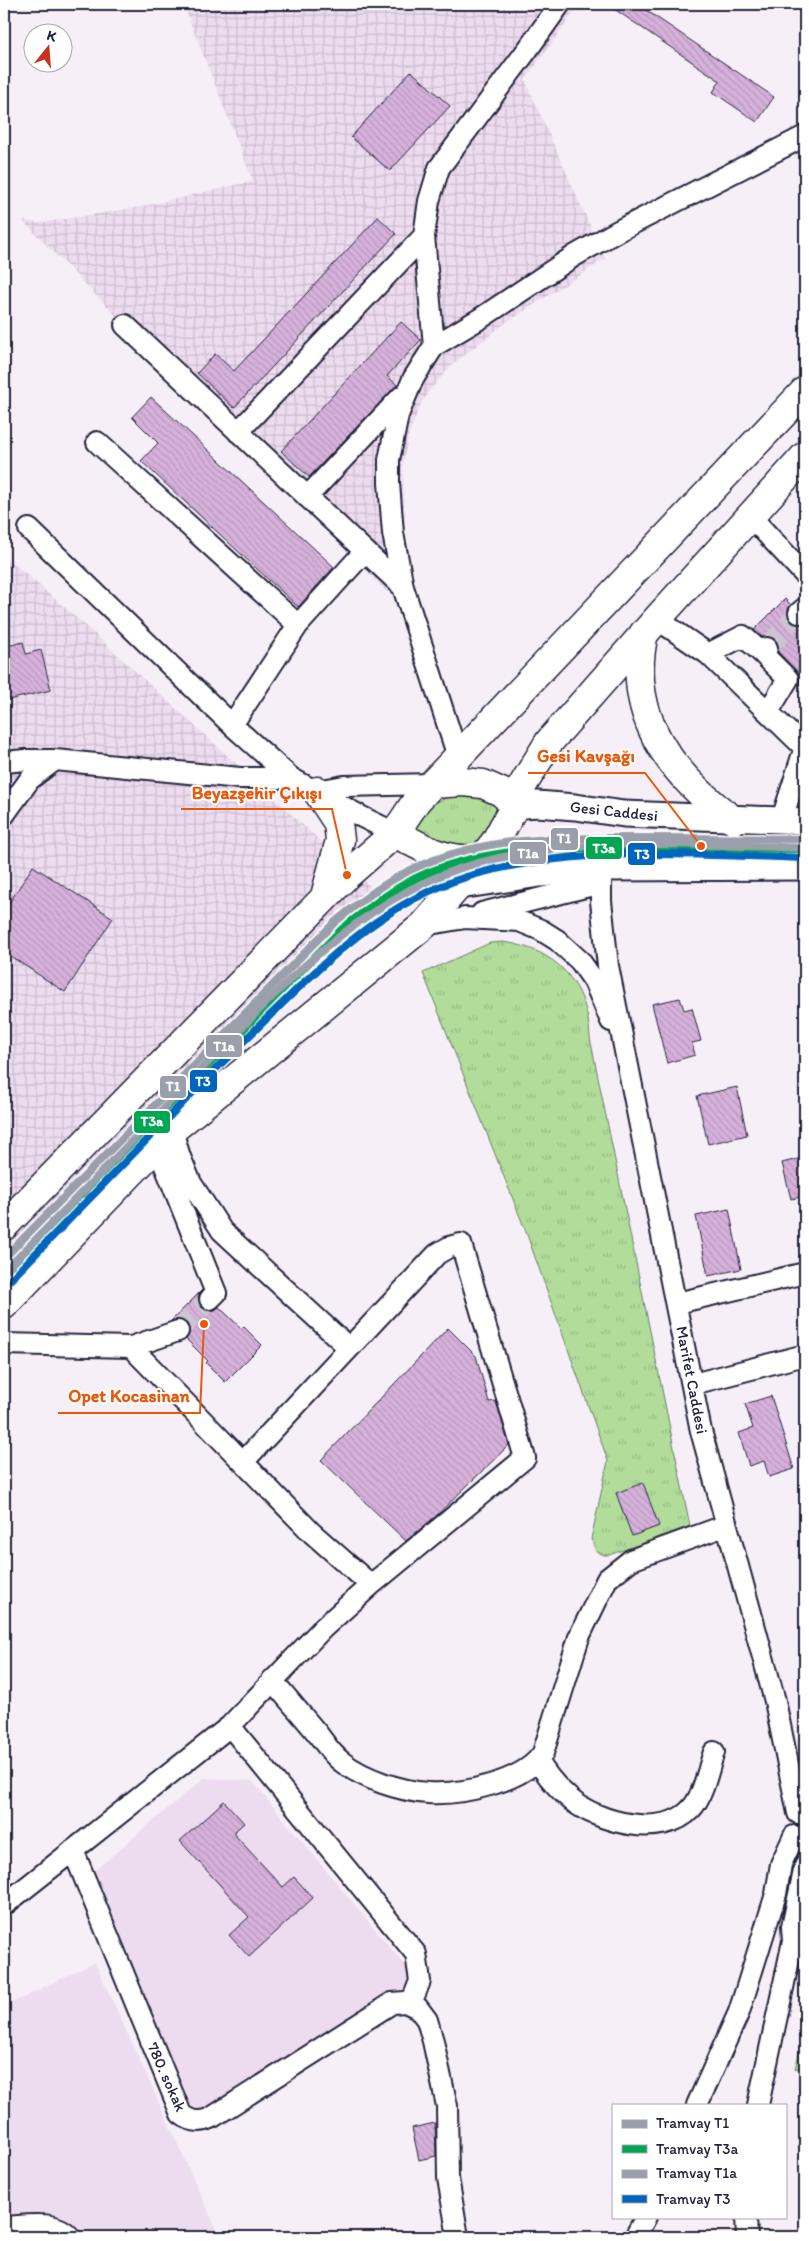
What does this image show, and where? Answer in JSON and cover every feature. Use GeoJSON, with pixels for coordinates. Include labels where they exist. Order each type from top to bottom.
{"type":"FeatureCollection","features":[{"type":"Feature","properties":{"kind":"highway"},"geometry":{"type":"LineString","coordinates":[[4,1226],[324,898],[395,833],[417,800],[805,391]]}},
{"type":"Feature","properties":{"kind":"highway"},"geometry":{"type":"LineString","coordinates":[[4,1305],[165,1138],[424,925],[459,886],[502,830],[515,799],[550,742],[651,626],[805,456]]}},
{"type":"Feature","properties":{"kind":"highway"},"geometry":{"type":"LineString","coordinates":[[651,626],[641,649],[639,681],[645,712],[651,727],[670,760],[683,776],[715,807],[732,820]]}},
{"type":"Feature","properties":{"kind":"highway"},"geometry":{"type":"LineString","coordinates":[[432,784],[463,782],[483,784],[515,799]]}},
{"type":"Feature","properties":{"kind":"highway"},"geometry":{"type":"LineString","coordinates":[[317,791],[338,823],[340,840],[324,898]]}},
{"type":"Feature","properties":{"kind":"highway"},"geometry":{"type":"LineString","coordinates":[[395,833],[435,855],[462,860],[480,860]]}},
{"type":"Feature","properties":{"kind":"main road","name":"Gesi Caddesi"},"geometry":{"type":"LineString","coordinates":[[515,799],[537,804],[624,814],[793,822]]}},
{"type":"Feature","properties":{"kind":"main road"},"geometry":{"type":"LineString","coordinates":[[459,886],[540,874],[601,876],[805,867]]}},
{"type":"Feature","properties":{"kind":"street"},"geometry":{"type":"LineString","coordinates":[[434,346],[424,236],[429,201],[439,168],[528,50],[560,4]]}},
{"type":"Feature","properties":{"kind":"street"},"geometry":{"type":"LineString","coordinates":[[458,757],[403,587],[393,533],[388,483],[393,438],[408,391],[434,346],[481,318],[574,256],[611,235],[805,136]]}},
{"type":"Feature","properties":{"kind":"street"},"geometry":{"type":"LineString","coordinates":[[238,432],[424,236]]}},
{"type":"Feature","properties":{"kind":"street"},"geometry":{"type":"LineString","coordinates":[[125,325],[403,587]]}},
{"type":"Feature","properties":{"kind":"street"},"geometry":{"type":"LineString","coordinates":[[307,496],[408,391]]}},
{"type":"Feature","properties":{"kind":"street"},"geometry":{"type":"LineString","coordinates":[[97,442],[298,625]]}},
{"type":"Feature","properties":{"kind":"street"},"geometry":{"type":"LineString","coordinates":[[750,516],[805,575]]}},
{"type":"Feature","properties":{"kind":"street"},"geometry":{"type":"LineString","coordinates":[[29,530],[232,725],[291,778],[395,833]]}},
{"type":"Feature","properties":{"kind":"street"},"geometry":{"type":"LineString","coordinates":[[232,725],[298,625],[366,551]]}},
{"type":"Feature","properties":{"kind":"street"},"geometry":{"type":"LineString","coordinates":[[651,626],[708,654],[805,748],[793,822]]}},
{"type":"Feature","properties":{"kind":"street"},"geometry":{"type":"LineString","coordinates":[[708,654],[743,636],[764,650],[788,679],[768,712]]}},
{"type":"Feature","properties":{"kind":"street"},"geometry":{"type":"LineString","coordinates":[[4,762],[55,760],[240,778],[291,778]]}},
{"type":"Feature","properties":{"kind":"street"},"geometry":{"type":"LineString","coordinates":[[4,815],[30,779],[55,760]]}},
{"type":"Feature","properties":{"kind":"street"},"geometry":{"type":"LineString","coordinates":[[317,791],[344,786],[432,784]]}},
{"type":"Feature","properties":{"kind":"street"},"geometry":{"type":"LineString","coordinates":[[424,925],[465,918],[601,876],[608,966],[626,1054]]}},
{"type":"Feature","properties":{"kind":"street"},"geometry":{"type":"LineString","coordinates":[[465,918],[519,921],[541,930],[571,952],[594,981],[626,1054]]}},
{"type":"Feature","properties":{"kind":"street","name":"Marifet Caddesi"},"geometry":{"type":"LineString","coordinates":[[626,1054],[701,1431],[775,1701]]}},
{"type":"Feature","properties":{"kind":"street"},"geometry":{"type":"LineString","coordinates":[[165,1138],[216,1293],[210,1298]]}},
{"type":"Feature","properties":{"kind":"street"},"geometry":{"type":"LineString","coordinates":[[165,1138],[180,1157],[192,1183],[222,1231],[349,1348]]}},
{"type":"Feature","properties":{"kind":"street"},"geometry":{"type":"LineString","coordinates":[[4,1905],[230,1726],[272,1680],[324,1628],[371,1585],[525,1458],[461,1244],[449,1247],[437,1254],[243,1462]]}},
{"type":"Feature","properties":{"kind":"street"},"geometry":{"type":"LineString","coordinates":[[677,1303],[805,1273]]}},
{"type":"Feature","properties":{"kind":"street"},"geometry":{"type":"LineString","coordinates":[[4,1344],[131,1347],[178,1331]]}},
{"type":"Feature","properties":{"kind":"street"},"geometry":{"type":"LineString","coordinates":[[131,1347],[312,1533],[371,1585]]}},
{"type":"Feature","properties":{"kind":"street"},"geometry":{"type":"LineString","coordinates":[[693,1384],[805,1355]]}},
{"type":"Feature","properties":{"kind":"street"},"geometry":{"type":"LineString","coordinates":[[272,1680],[326,1746],[342,1762],[360,1772],[393,1785],[440,1793],[471,1789],[504,1780],[527,1770],[538,1761],[547,1744],[579,1638],[607,1579],[631,1560],[727,1525]]}},
{"type":"Feature","properties":{"kind":"street"},"geometry":{"type":"LineString","coordinates":[[775,1701],[805,1782]]}},
{"type":"Feature","properties":{"kind":"street"},"geometry":{"type":"LineString","coordinates":[[697,2104],[739,2012],[776,1894],[781,1864],[801,1842],[792,1824],[801,1811],[775,1701]]}},
{"type":"Feature","properties":{"kind":"street"},"geometry":{"type":"LineString","coordinates":[[230,1726],[416,1954],[420,1981],[411,2004],[418,2008],[427,2020],[444,2084],[448,2106],[446,2154],[448,2178],[458,2237]]}},
{"type":"Feature","properties":{"kind":"street"},"geometry":{"type":"LineString","coordinates":[[538,1761],[558,1789],[583,1808],[596,1815],[624,1823],[659,1824],[675,1820],[697,1802],[714,1752]]}},
{"type":"Feature","properties":{"kind":"street","name":"780. sokak"},"geometry":{"type":"LineString","coordinates":[[74,1850],[181,2114],[186,2118],[198,2121],[211,2118],[392,2003],[398,2001],[411,2004]]}},
{"type":"Feature","properties":{"kind":"street"},"geometry":{"type":"LineString","coordinates":[[758,2104],[793,1941],[792,1927],[805,1866]]}},
{"type":"Feature","properties":{"kind":"street"},"geometry":{"type":"LineString","coordinates":[[793,1941],[799,1930],[805,1907]]}},
{"type":"Feature","properties":{"kind":"street"},"geometry":{"type":"LineString","coordinates":[[635,2237],[645,2218]]}},
{"type":"Feature","properties":{"kind":"street"},"geometry":{"type":"LineString","coordinates":[[746,2218],[747,2237]]}},
{"type":"Feature","properties":{"kind":"street"},"geometry":{"type":"LineString","coordinates":[[4,2227],[52,2226],[65,2232],[70,2237]]}},
{"type":"Feature","properties":{"kind":"shaded area"},"geometry":{"type":"Polygon","coordinates":[[[183,4],[580,4],[525,80],[605,259],[504,324],[452,365],[430,390],[421,404],[409,433],[403,463],[406,581],[387,592],[22,220],[38,223],[91,215],[144,206],[253,181],[183,4]]]}},
{"type":"Feature","properties":{"kind":"shaded area"},"geometry":{"type":"Polygon","coordinates":[[[4,555],[85,625],[387,902],[301,975],[260,1013],[4,1276],[4,555]]]}},
{"type":"Feature","properties":{"kind":"shaded area"},"geometry":{"type":"Polygon","coordinates":[[[204,1778],[252,1781],[412,1974],[409,1988],[207,2119],[193,2118],[89,1875],[204,1778]]]}},
{"type":"Feature","properties":{"kind":"shaded area"},"geometry":{"type":"Polygon","coordinates":[[[95,1962],[220,2237],[4,2237],[4,2007],[95,1962]]]}},
{"type":"Feature","properties":{"kind":"green space"},"geometry":{"type":"Polygon","coordinates":[[[462,794],[487,799],[496,805],[499,810],[499,817],[468,856],[415,829],[417,822],[426,809],[447,798],[462,794]]]}},
{"type":"Feature","properties":{"kind":"green space"},"geometry":{"type":"Polygon","coordinates":[[[503,942],[539,952],[554,961],[566,972],[576,986],[583,1001],[690,1526],[609,1555],[596,1551],[591,1539],[608,1461],[526,1232],[423,973],[490,943],[503,942]]]}},
{"type":"Feature","properties":{"kind":"green space"},"geometry":{"type":"Polygon","coordinates":[[[805,2027],[805,2067],[795,2069],[805,2027]]]}},
{"type":"Feature","properties":{"kind":"building"},"geometry":{"type":"Polygon","coordinates":[[[607,4],[637,4],[774,97],[757,122],[713,92],[720,81],[607,4]]]}},
{"type":"Feature","properties":{"kind":"building"},"geometry":{"type":"Polygon","coordinates":[[[411,71],[450,106],[390,171],[351,137],[411,71]]]}},
{"type":"Feature","properties":{"kind":"building"},"geometry":{"type":"Polygon","coordinates":[[[378,217],[396,234],[234,408],[197,373],[215,354],[234,371],[378,217]]]}},
{"type":"Feature","properties":{"kind":"building"},"geometry":{"type":"Polygon","coordinates":[[[401,322],[421,340],[387,376],[397,385],[309,477],[281,451],[401,322]]]}},
{"type":"Feature","properties":{"kind":"building"},"geometry":{"type":"Polygon","coordinates":[[[151,397],[334,567],[298,607],[141,461],[158,443],[132,417],[151,397]]]}},
{"type":"Feature","properties":{"kind":"building"},"geometry":{"type":"Polygon","coordinates":[[[785,599],[791,605],[787,615],[790,621],[795,624],[805,623],[805,680],[778,652],[779,645],[775,639],[770,636],[762,637],[754,630],[785,599]]]}},
{"type":"Feature","properties":{"kind":"building"},"geometry":{"type":"Polygon","coordinates":[[[23,642],[26,654],[41,650],[51,690],[4,701],[4,647],[23,642]]]}},
{"type":"Feature","properties":{"kind":"building"},"geometry":{"type":"Polygon","coordinates":[[[33,866],[113,918],[65,992],[4,952],[4,911],[33,866]]]}},
{"type":"Feature","properties":{"kind":"building"},"geometry":{"type":"Polygon","coordinates":[[[680,998],[684,1010],[692,1008],[701,1041],[692,1043],[695,1055],[667,1063],[652,1004],[680,998]]]}},
{"type":"Feature","properties":{"kind":"building"},"geometry":{"type":"Polygon","coordinates":[[[737,1087],[747,1135],[708,1144],[697,1096],[737,1087]]]}},
{"type":"Feature","properties":{"kind":"building"},"geometry":{"type":"Polygon","coordinates":[[[805,1157],[805,1196],[791,1199],[782,1163],[805,1157]]]}},
{"type":"Feature","properties":{"kind":"building"},"geometry":{"type":"Polygon","coordinates":[[[729,1209],[741,1269],[708,1276],[696,1216],[729,1209]]]}},
{"type":"Feature","properties":{"kind":"building"},"geometry":{"type":"Polygon","coordinates":[[[202,1290],[198,1296],[202,1308],[213,1311],[219,1307],[241,1328],[243,1326],[262,1345],[225,1382],[206,1363],[208,1361],[186,1339],[190,1333],[186,1322],[180,1319],[171,1321],[202,1290]]]}},
{"type":"Feature","properties":{"kind":"building"},"geometry":{"type":"Polygon","coordinates":[[[448,1328],[476,1356],[489,1402],[496,1401],[509,1445],[435,1517],[406,1541],[321,1460],[448,1328]]]}},
{"type":"Feature","properties":{"kind":"building"},"geometry":{"type":"Polygon","coordinates":[[[771,1396],[794,1469],[769,1477],[764,1461],[749,1466],[739,1433],[753,1428],[745,1404],[771,1396]]]}},
{"type":"Feature","properties":{"kind":"building"},"geometry":{"type":"Polygon","coordinates":[[[643,1483],[659,1526],[632,1536],[616,1493],[643,1483]]]}},
{"type":"Feature","properties":{"kind":"building"},"geometry":{"type":"Polygon","coordinates":[[[224,1801],[244,1823],[233,1833],[283,1887],[294,1877],[313,1898],[249,1957],[229,1935],[249,1917],[180,1841],[224,1801]]]}},
{"type":"Feature","properties":{"kind":"building"},"geometry":{"type":"Polygon","coordinates":[[[435,2123],[436,2156],[419,2160],[412,2128],[435,2123]]]}},
{"type":"Feature","properties":{"kind":"tunnel"},"geometry":{"type":"LineString","coordinates":[[767,648],[799,613]]}},
{"type":"Feature","properties":{"kind":"tunnel"},"geometry":{"type":"LineString","coordinates":[[178,1331],[210,1299]]}},
{"type":"Feature","properties":{"kind":"tram line","name":"T1"},"geometry":{"type":"LineString","coordinates":[[4,1258],[335,922],[366,897],[400,875],[449,855],[475,848],[527,840],[607,838],[805,839]]}},
{"type":"Feature","properties":{"kind":"tram line","name":"T1a"},"geometry":{"type":"LineString","coordinates":[[4,1272],[286,984],[320,952],[395,898],[435,878],[478,863],[518,854],[559,848],[641,844],[805,848]]}},
{"type":"Feature","properties":{"kind":"tram line","name":"T3a"},"geometry":{"type":"LineString","coordinates":[[11,1265],[342,929],[404,884],[452,864],[503,853],[529,850],[608,848],[805,849]]}},
{"type":"Feature","properties":{"kind":"tram line","name":"T3"},"geometry":{"type":"LineString","coordinates":[[11,1279],[207,1078],[311,976],[354,938],[401,906],[452,882],[480,873],[560,858],[642,854],[805,858]]}},
{"type":"Feature","properties":{"kind":"place","name":"Gesi Kavşağı"},"geometry":{"type":"Point","coordinates":[701,846]}},
{"type":"Feature","properties":{"kind":"place","name":"Beyazşehir Çıkışı"},"geometry":{"type":"Point","coordinates":[347,875]}},
{"type":"Feature","properties":{"kind":"place","name":"Opet Kocasinan"},"geometry":{"type":"Point","coordinates":[204,1324]}}]}
